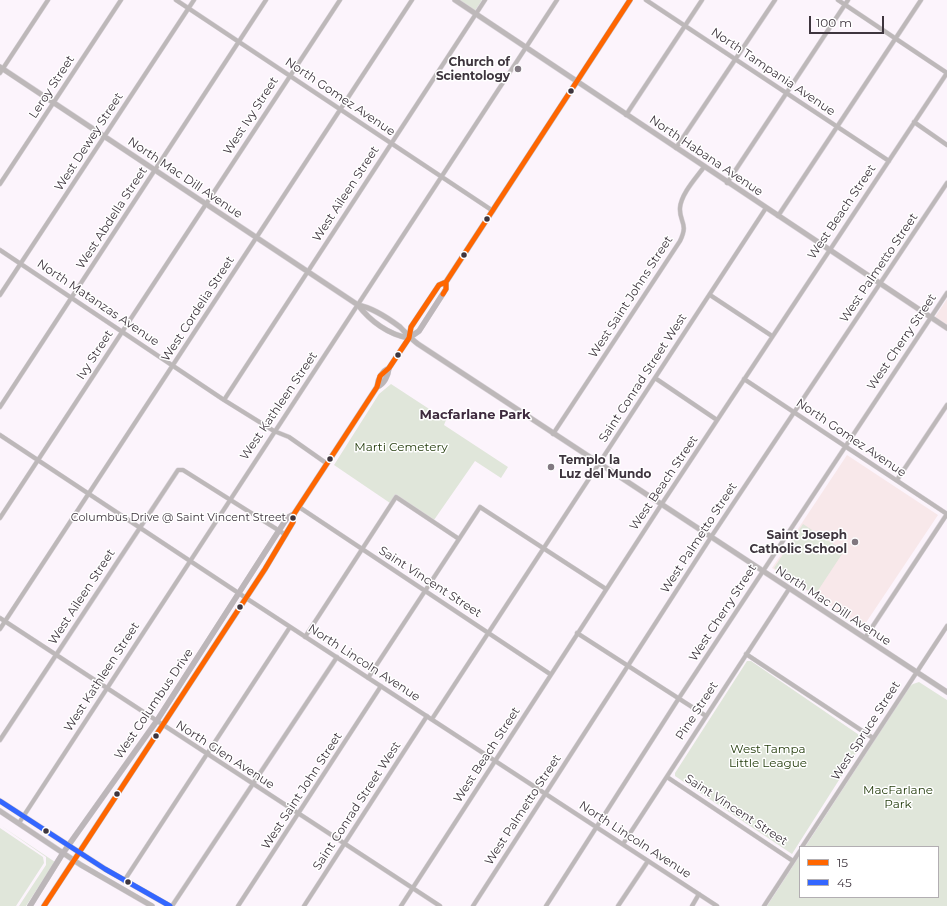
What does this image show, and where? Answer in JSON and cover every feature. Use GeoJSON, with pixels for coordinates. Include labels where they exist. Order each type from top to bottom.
{"type":"FeatureCollection","features":[{"type":"Feature","properties":{"kind":"main road","name":"West Columbus Drive"},"geometry":{"type":"LineString","coordinates":[[409,338],[411,327],[439,285],[446,282],[630,0]]}},
{"type":"Feature","properties":{"kind":"main road","name":"West Columbus Drive"},"geometry":{"type":"LineString","coordinates":[[30,906],[68,846],[156,722],[287,518],[294,514],[299,507],[326,463],[377,387],[378,380],[384,371],[389,368],[409,338],[419,331],[446,289],[446,282]]}},
{"type":"Feature","properties":{"kind":"main road","name":"West Columbus Drive"},"geometry":{"type":"LineString","coordinates":[[44,906],[246,598],[286,535],[293,522],[294,514]]}},
{"type":"Feature","properties":{"kind":"street"},"geometry":{"type":"LineString","coordinates":[[1,69],[48,0]]}},
{"type":"Feature","properties":{"kind":"street","name":"Leroy Street"},"geometry":{"type":"LineString","coordinates":[[0,184],[121,0]]}},
{"type":"Feature","properties":{"kind":"street","name":"North Gomez Avenue"},"geometry":{"type":"LineString","coordinates":[[176,0],[493,211]]}},
{"type":"Feature","properties":{"kind":"street","name":"West Dewey Street"},"geometry":{"type":"LineString","coordinates":[[0,296],[194,0]]}},
{"type":"Feature","properties":{"kind":"street","name":"West Abdella Street"},"geometry":{"type":"LineString","coordinates":[[0,407],[266,0]]}},
{"type":"Feature","properties":{"kind":"street","name":"West Ivy Street"},"geometry":{"type":"LineString","coordinates":[[206,204],[340,0]]}},
{"type":"Feature","properties":{"kind":"street","name":"West Cordelia Street"},"geometry":{"type":"LineString","coordinates":[[0,629],[412,0]]}},
{"type":"Feature","properties":{"kind":"street","name":"North Habana Avenue"},"geometry":{"type":"LineString","coordinates":[[455,0],[727,183],[947,328]]}},
{"type":"Feature","properties":{"kind":"street","name":"West Aileen Street"},"geometry":{"type":"LineString","coordinates":[[224,400],[485,0]]}},
{"type":"Feature","properties":{"kind":"street","name":"West Kathleen Street"},"geometry":{"type":"LineString","coordinates":[[19,824],[229,499],[358,305],[557,0]]}},
{"type":"Feature","properties":{"kind":"street","name":"North Tampania Avenue"},"geometry":{"type":"LineString","coordinates":[[646,0],[889,161]]}},
{"type":"Feature","properties":{"kind":"street"},"geometry":{"type":"LineString","coordinates":[[626,115],[702,0]]}},
{"type":"Feature","properties":{"kind":"street"},"geometry":{"type":"LineString","coordinates":[[676,148],[775,0]]}},
{"type":"Feature","properties":{"kind":"street"},"geometry":{"type":"LineString","coordinates":[[838,0],[947,73]]}},
{"type":"Feature","properties":{"kind":"street"},"geometry":{"type":"LineString","coordinates":[[727,183],[848,0]]}},
{"type":"Feature","properties":{"kind":"street"},"geometry":{"type":"LineString","coordinates":[[778,216],[921,0]]}},
{"type":"Feature","properties":{"kind":"street","name":"North Mac Dill Avenue"},"geometry":{"type":"LineString","coordinates":[[1,69],[54,102],[358,305],[370,308],[401,328],[409,338],[947,692]]}},
{"type":"Feature","properties":{"kind":"street","name":"West Beach Street"},"geometry":{"type":"LineString","coordinates":[[401,906],[550,674],[947,73]]}},
{"type":"Feature","properties":{"kind":"street"},"geometry":{"type":"LineString","coordinates":[[914,122],[947,145]]}},
{"type":"Feature","properties":{"kind":"street","name":"West Saint Johns Street"},"geometry":{"type":"LineString","coordinates":[[553,434],[680,241],[684,233],[685,226],[680,213],[681,203],[704,167]]}},
{"type":"Feature","properties":{"kind":"street","name":"West Palmetto Street"},"geometry":{"type":"LineString","coordinates":[[473,906],[711,537],[947,183]]}},
{"type":"Feature","properties":{"kind":"street","name":"Ivy Street"},"geometry":{"type":"LineString","coordinates":[[0,518],[206,204]]}},
{"type":"Feature","properties":{"kind":"street","name":"Saint Conrad Street West"},"geometry":{"type":"LineString","coordinates":[[432,719],[766,208]]}},
{"type":"Feature","properties":{"kind":"street","name":"North Matanzas Avenue"},"geometry":{"type":"LineString","coordinates":[[0,250],[224,400],[274,431],[289,437],[326,463]]}},
{"type":"Feature","properties":{"kind":"street","name":"West Cherry Street"},"geometry":{"type":"LineString","coordinates":[[546,906],[679,698],[947,293]]}},
{"type":"Feature","properties":{"kind":"street"},"geometry":{"type":"LineString","coordinates":[[710,295],[772,336]]}},
{"type":"Feature","properties":{"kind":"street","name":"North Mac Dill Avenue"},"geometry":{"type":"LineString","coordinates":[[358,305],[365,315],[396,336],[409,338]]}},
{"type":"Feature","properties":{"kind":"street"},"geometry":{"type":"LineString","coordinates":[[655,378],[717,420]]}},
{"type":"Feature","properties":{"kind":"street","name":"North Gomez Avenue"},"geometry":{"type":"LineString","coordinates":[[744,379],[947,514]]}},
{"type":"Feature","properties":{"kind":"street"},"geometry":{"type":"LineString","coordinates":[[897,480],[947,405]]}},
{"type":"Feature","properties":{"kind":"street","name":"North Lincoln Avenue"},"geometry":{"type":"LineString","coordinates":[[0,434],[239,594],[718,906]]}},
{"type":"Feature","properties":{"kind":"street","name":"West Aileen Street"},"geometry":{"type":"LineString","coordinates":[[0,740],[178,470],[183,470],[229,499]]}},
{"type":"Feature","properties":{"kind":"street"},"geometry":{"type":"LineString","coordinates":[[305,637],[396,497],[459,540]]}},
{"type":"Feature","properties":{"kind":"street"},"geometry":{"type":"LineString","coordinates":[[229,499],[286,535]]}},
{"type":"Feature","properties":{"kind":"street","name":"Saint Vincent Street"},"geometry":{"type":"LineString","coordinates":[[299,507],[550,674]]}},
{"type":"Feature","properties":{"kind":"street"},"geometry":{"type":"LineString","coordinates":[[368,678],[480,507],[606,589]]}},
{"type":"Feature","properties":{"kind":"street"},"geometry":{"type":"LineString","coordinates":[[864,638],[947,514]]}},
{"type":"Feature","properties":{"kind":"street","name":"Pine Street"},"geometry":{"type":"LineString","coordinates":[[623,844],[789,589]]}},
{"type":"Feature","properties":{"kind":"street","name":"North Glen Avenue"},"geometry":{"type":"LineString","coordinates":[[0,618],[206,755],[440,906]]}},
{"type":"Feature","properties":{"kind":"street","name":"West Spruce Street"},"geometry":{"type":"LineString","coordinates":[[803,846],[872,738],[947,626]]}},
{"type":"Feature","properties":{"kind":"street"},"geometry":{"type":"LineString","coordinates":[[124,881],[290,627]]}},
{"type":"Feature","properties":{"kind":"street"},"geometry":{"type":"LineString","coordinates":[[577,633],[706,716]]}},
{"type":"Feature","properties":{"kind":"street"},"geometry":{"type":"LineString","coordinates":[[746,654],[872,738]]}},
{"type":"Feature","properties":{"kind":"street"},"geometry":{"type":"LineString","coordinates":[[0,800],[68,846],[124,881],[171,906],[337,657]]}},
{"type":"Feature","properties":{"kind":"street","name":"West Saint John Street"},"geometry":{"type":"LineString","coordinates":[[238,906],[381,686]]}},
{"type":"Feature","properties":{"kind":"street","name":"Saint Conrad Street West"},"geometry":{"type":"LineString","coordinates":[[304,906],[427,716]]}},
{"type":"Feature","properties":{"kind":"street","name":"Saint Vincent Street"},"geometry":{"type":"LineString","coordinates":[[667,777],[793,860]]}},
{"type":"Feature","properties":{"kind":"street"},"geometry":{"type":"LineString","coordinates":[[0,811],[73,860],[152,906]]}},
{"type":"Feature","properties":{"kind":"street"},"geometry":{"type":"LineString","coordinates":[[764,906],[799,851]]}},
{"type":"Feature","properties":{"kind":"street"},"geometry":{"type":"LineString","coordinates":[[618,906],[648,861]]}},
{"type":"Feature","properties":{"kind":"street"},"geometry":{"type":"LineString","coordinates":[[692,906],[699,894]]}},
{"type":"Feature","properties":{"kind":"shaded area"},"geometry":{"type":"Polygon","coordinates":[[[947,299],[947,325],[935,317],[947,299]]]}},
{"type":"Feature","properties":{"kind":"shaded area","name":"Saint Joseph Catholic School"},"geometry":{"type":"Polygon","coordinates":[[[847,455],[938,515],[863,627],[772,568],[847,455]]]}},
{"type":"Feature","properties":{"kind":"green space"},"geometry":{"type":"Polygon","coordinates":[[[459,0],[482,0],[475,11],[459,0]]]}},
{"type":"Feature","properties":{"kind":"green space","name":"Marti Cemetery"},"geometry":{"type":"Polygon","coordinates":[[[391,384],[446,420],[444,425],[508,467],[501,478],[475,461],[434,520],[396,495],[390,503],[334,465],[379,394],[391,384]]]}},
{"type":"Feature","properties":{"kind":"green space"},"geometry":{"type":"Polygon","coordinates":[[[803,524],[844,551],[815,595],[774,568],[803,524]]]}},
{"type":"Feature","properties":{"kind":"green space","name":"West Tampa Little League"},"geometry":{"type":"Polygon","coordinates":[[[747,661],[751,661],[865,739],[792,854],[675,776],[675,773],[747,661]]]}},
{"type":"Feature","properties":{"kind":"green space","name":"MacFarlane Park"},"geometry":{"type":"Polygon","coordinates":[[[919,682],[947,700],[947,906],[767,906],[799,857],[799,898],[939,898],[939,846],[806,846],[909,687],[919,682]]]}},
{"type":"Feature","properties":{"kind":"green space"},"geometry":{"type":"Polygon","coordinates":[[[0,825],[55,862],[26,906],[19,906],[46,865],[46,857],[0,825]]]}},
{"type":"Feature","properties":{"kind":"green space"},"geometry":{"type":"Polygon","coordinates":[[[0,828],[43,857],[44,863],[16,906],[0,906],[0,828]]]}},
{"type":"Feature","properties":{"kind":"transit line","name":"15"},"geometry":{"type":"LineString","coordinates":[[443,294],[446,289],[446,282],[630,0]]}},
{"type":"Feature","properties":{"kind":"transit line","name":"15"},"geometry":{"type":"LineString","coordinates":[[44,906],[265,569],[293,522],[294,514],[377,387],[380,376],[389,368],[409,338],[411,327],[439,285],[446,282]]}},
{"type":"Feature","properties":{"kind":"transit line","name":"45"},"geometry":{"type":"LineString","coordinates":[[0,801],[105,869],[170,906]]}},
{"type":"Feature","properties":{"kind":"place","name":"Church of Scientology"},"geometry":{"type":"Point","coordinates":[518,69]}},
{"type":"Feature","properties":{"kind":"place","name":"Templo la Luz del Mundo"},"geometry":{"type":"Point","coordinates":[551,467]}},
{"type":"Feature","properties":{"kind":"place","name":"Columbus Drive @ Saint Vincent Street"},"geometry":{"type":"Point","coordinates":[293,518]}},
{"type":"Feature","properties":{"kind":"place","name":"Saint Joseph Catholic School"},"geometry":{"type":"Point","coordinates":[855,542]}},
{"type":"Feature","properties":{"kind":"district","name":"Macfarlane Park"},"geometry":{"type":"Point","coordinates":[475,415]}}]}
